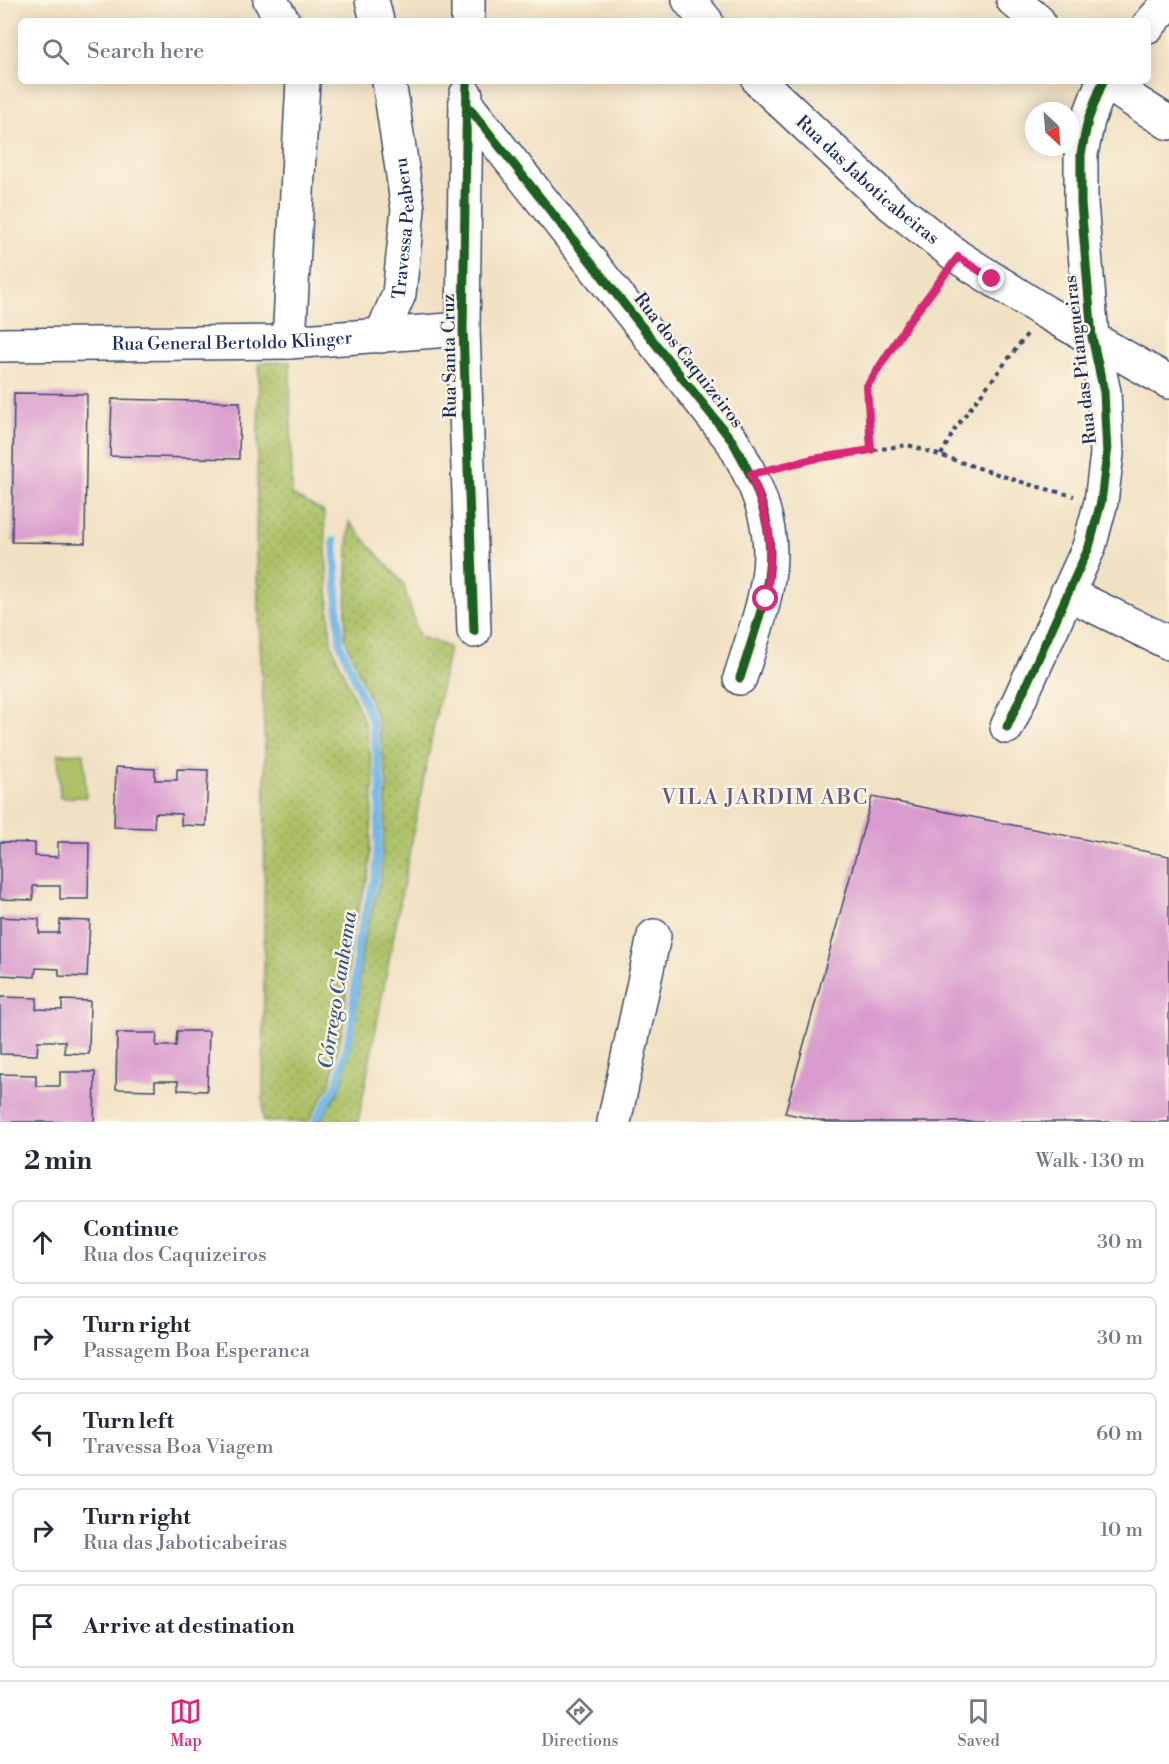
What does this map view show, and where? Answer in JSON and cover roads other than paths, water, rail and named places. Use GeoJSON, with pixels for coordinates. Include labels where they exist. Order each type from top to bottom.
{"type":"FeatureCollection","features":[{"type":"Feature","properties":{"kind":"street"},"geometry":{"type":"LineString","coordinates":[[270,0],[281,18]]}},
{"type":"Feature","properties":{"kind":"street"},"geometry":{"type":"LineString","coordinates":[[372,0],[376,18]]}},
{"type":"Feature","properties":{"kind":"street"},"geometry":{"type":"LineString","coordinates":[[468,0],[468,18]]}},
{"type":"Feature","properties":{"kind":"street"},"geometry":{"type":"LineString","coordinates":[[688,0],[703,18]]}},
{"type":"Feature","properties":{"kind":"street"},"geometry":{"type":"LineString","coordinates":[[1013,0],[1034,18]]}},
{"type":"Feature","properties":{"kind":"street"},"geometry":{"type":"LineString","coordinates":[[1151,23],[1169,2]]}},
{"type":"Feature","properties":{"kind":"street"},"geometry":{"type":"LineString","coordinates":[[289,342],[303,84]]}},
{"type":"Feature","properties":{"kind":"street","name":"Travessa Peaberu"},"geometry":{"type":"LineString","coordinates":[[381,336],[399,294],[408,209],[389,84]]}},
{"type":"Feature","properties":{"kind":"street","name":"Rua das Jaboticabeiras"},"geometry":{"type":"LineString","coordinates":[[762,84],[887,201],[958,257],[1045,312],[1169,382]]}},
{"type":"Feature","properties":{"kind":"street","name":"Rua das Pitangueiras"},"geometry":{"type":"LineString","coordinates":[[1007,727],[1089,547],[1101,502],[1107,454],[1104,392],[1092,337],[1081,203],[1081,154],[1088,120],[1102,84]]}},
{"type":"Feature","properties":{"kind":"street"},"geometry":{"type":"LineString","coordinates":[[1108,84],[1169,123]]}},
{"type":"Feature","properties":{"kind":"street","name":"Rua Santa Cruz"},"geometry":{"type":"LineString","coordinates":[[467,92],[463,329],[474,631]]}},
{"type":"Feature","properties":{"kind":"street","name":"Rua dos Caquizeiros"},"geometry":{"type":"LineString","coordinates":[[467,92],[733,442],[751,474],[767,518],[772,557],[766,599],[740,678]]}},
{"type":"Feature","properties":{"kind":"street","name":"Rua General Bertoldo Klinger"},"geometry":{"type":"LineString","coordinates":[[0,345],[289,342],[463,329]]}},
{"type":"Feature","properties":{"kind":"street"},"geometry":{"type":"LineString","coordinates":[[1067,593],[1169,643]]}},
{"type":"Feature","properties":{"kind":"street"},"geometry":{"type":"LineString","coordinates":[[614,1122],[654,936]]}},
{"type":"Feature","properties":{"kind":"waterway","name":"Córrego Canhema"},"geometry":{"type":"LineString","coordinates":[[315,1122],[337,1085],[352,1024],[358,941],[376,873],[381,783],[372,722],[340,643],[334,541]]}},
{"type":"Feature","properties":{"kind":"district","name":"VILA JARDIM ABC"},"geometry":{"type":"Point","coordinates":[765,797]}}]}
